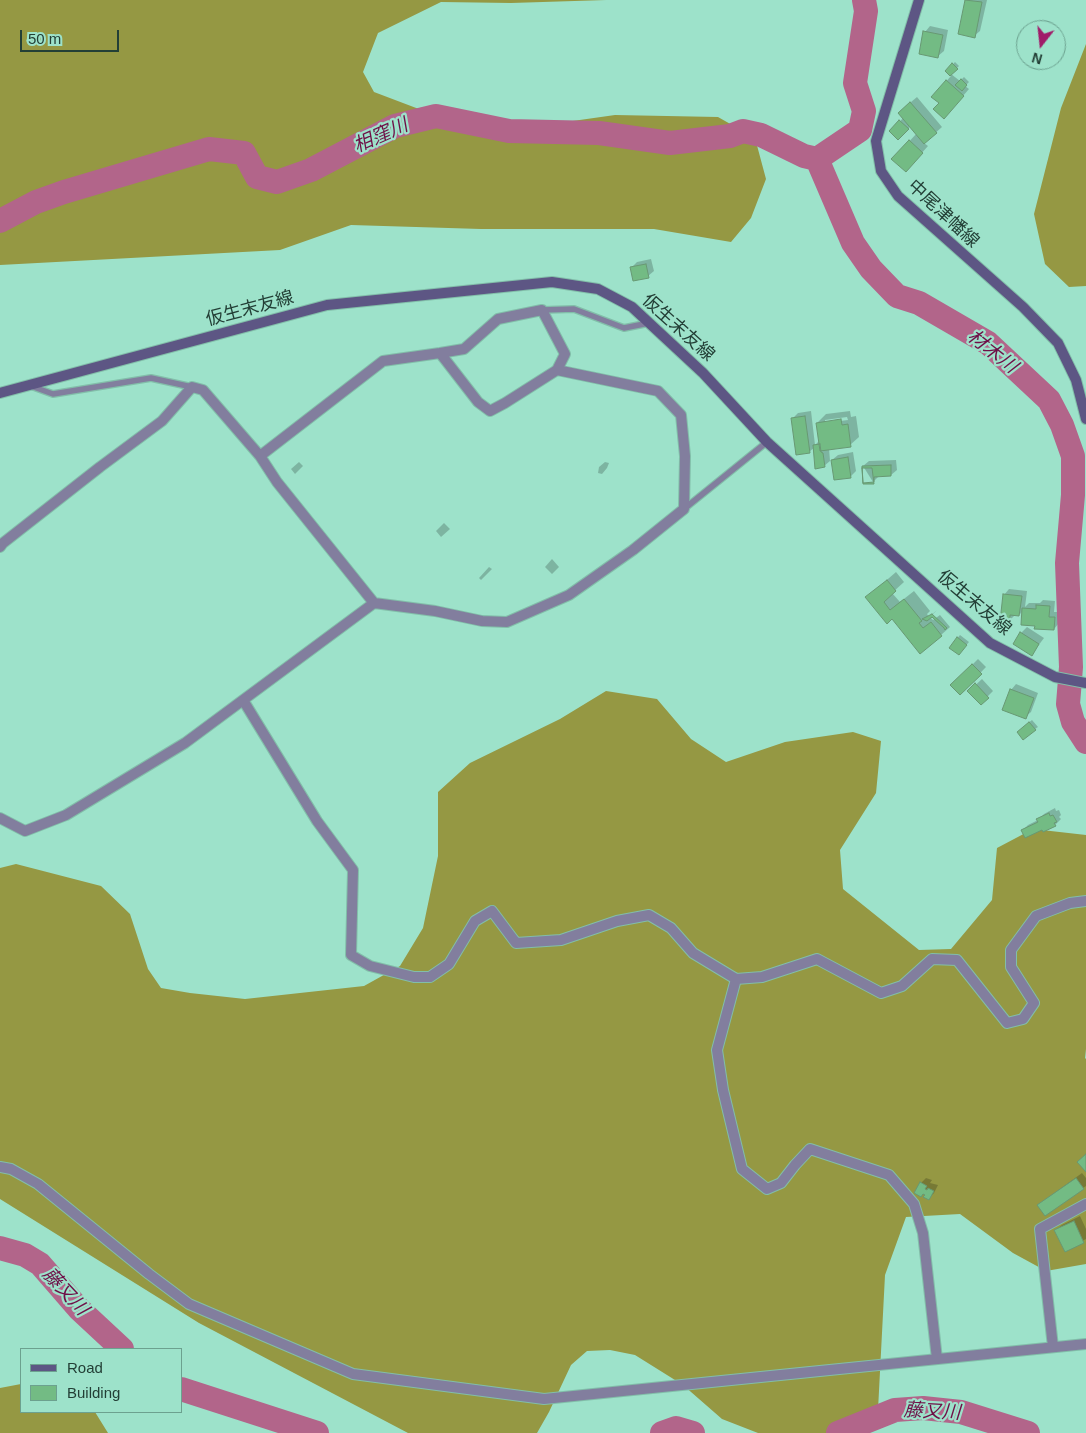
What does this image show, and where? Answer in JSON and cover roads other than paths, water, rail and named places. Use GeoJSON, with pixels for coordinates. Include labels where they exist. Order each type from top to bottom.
{"type":"FeatureCollection","features":[{"type":"Feature","properties":{"kind":"main road","name":"中尾津幡線"},"geometry":{"type":"LineString","coordinates":[[919,0],[876,141],[881,171],[898,196],[1023,307],[1058,343],[1076,380],[1086,419]]}},
{"type":"Feature","properties":{"kind":"main road","name":"仮生末友線"},"geometry":{"type":"LineString","coordinates":[[0,393],[27,384],[327,305],[552,282],[598,289],[632,307],[650,323],[703,373],[768,442],[990,643],[1055,677],[1086,683]]}},
{"type":"Feature","properties":{"kind":"street"},"geometry":{"type":"LineString","coordinates":[[260,456],[384,362],[464,349],[498,319],[542,310],[565,354],[557,370],[506,403],[490,411],[478,402],[440,353]]}},
{"type":"Feature","properties":{"kind":"street"},"geometry":{"type":"LineString","coordinates":[[0,818],[25,831],[66,815],[185,742],[374,604],[435,611],[482,621],[507,622],[570,595],[633,550],[684,509],[685,456],[680,415],[658,391],[557,370]]}},
{"type":"Feature","properties":{"kind":"street"},"geometry":{"type":"LineString","coordinates":[[0,547],[100,467],[162,421],[192,388],[203,390],[260,456],[277,482],[374,604]]}},
{"type":"Feature","properties":{"kind":"street"},"geometry":{"type":"LineString","coordinates":[[243,700],[316,821],[353,870],[351,954],[370,966],[414,977],[430,977],[449,964],[475,921],[492,911],[516,942],[561,940],[617,921],[649,914],[672,928],[693,953],[736,979],[762,977],[817,959],[881,993],[902,986],[932,959],[957,960],[1007,1023],[1023,1019],[1034,1003],[1011,968],[1011,950],[1036,916],[1070,903],[1086,901]]}},
{"type":"Feature","properties":{"kind":"street"},"geometry":{"type":"LineString","coordinates":[[736,979],[717,1050],[723,1090],[742,1169],[767,1189],[781,1183],[794,1165],[810,1149],[889,1175],[914,1204],[923,1233],[937,1359]]}},
{"type":"Feature","properties":{"kind":"street"},"geometry":{"type":"LineString","coordinates":[[0,1168],[11,1169],[38,1184],[189,1304],[353,1374],[544,1400],[571,1395],[1086,1344]]}},
{"type":"Feature","properties":{"kind":"street"},"geometry":{"type":"LineString","coordinates":[[1053,1347],[1040,1229],[1086,1204]]}},
{"type":"Feature","properties":{"kind":"lane"},"geometry":{"type":"LineString","coordinates":[[542,310],[574,309],[624,328],[650,323]]}},
{"type":"Feature","properties":{"kind":"lane"},"geometry":{"type":"LineString","coordinates":[[27,384],[54,394],[151,378],[192,388]]}},
{"type":"Feature","properties":{"kind":"lane"},"geometry":{"type":"LineString","coordinates":[[684,509],[768,442]]}},
{"type":"Feature","properties":{"kind":"waterway","name":"材木川"},"geometry":{"type":"LineString","coordinates":[[817,159],[860,130],[864,111],[855,83],[866,11],[864,0]]}},
{"type":"Feature","properties":{"kind":"waterway","name":"相窪川"},"geometry":{"type":"LineString","coordinates":[[0,221],[36,202],[64,192],[209,149],[244,153],[257,177],[277,182],[311,170],[395,126],[436,116],[509,131],[599,133],[670,143],[730,136],[743,131],[761,135],[804,156],[817,159]]}},
{"type":"Feature","properties":{"kind":"waterway","name":"材木川"},"geometry":{"type":"LineString","coordinates":[[817,159],[853,243],[871,269],[897,296],[919,303],[988,343],[1049,400],[1062,425],[1073,456],[1073,495],[1067,563],[1071,667],[1068,704],[1073,722],[1086,742]]}},
{"type":"Feature","properties":{"kind":"waterway","name":"藤又川"},"geometry":{"type":"LineString","coordinates":[[0,1248],[25,1255],[40,1264],[79,1309],[121,1348]]}},
{"type":"Feature","properties":{"kind":"waterway","name":"藤又川"},"geometry":{"type":"LineString","coordinates":[[182,1389],[317,1433]]}},
{"type":"Feature","properties":{"kind":"waterway","name":"藤又川"},"geometry":{"type":"LineString","coordinates":[[838,1433],[895,1410],[923,1408],[961,1412],[1028,1433]]}},
{"type":"Feature","properties":{"kind":"waterway","name":"藤又川"},"geometry":{"type":"LineString","coordinates":[[662,1433],[676,1428],[693,1433]]}}]}
